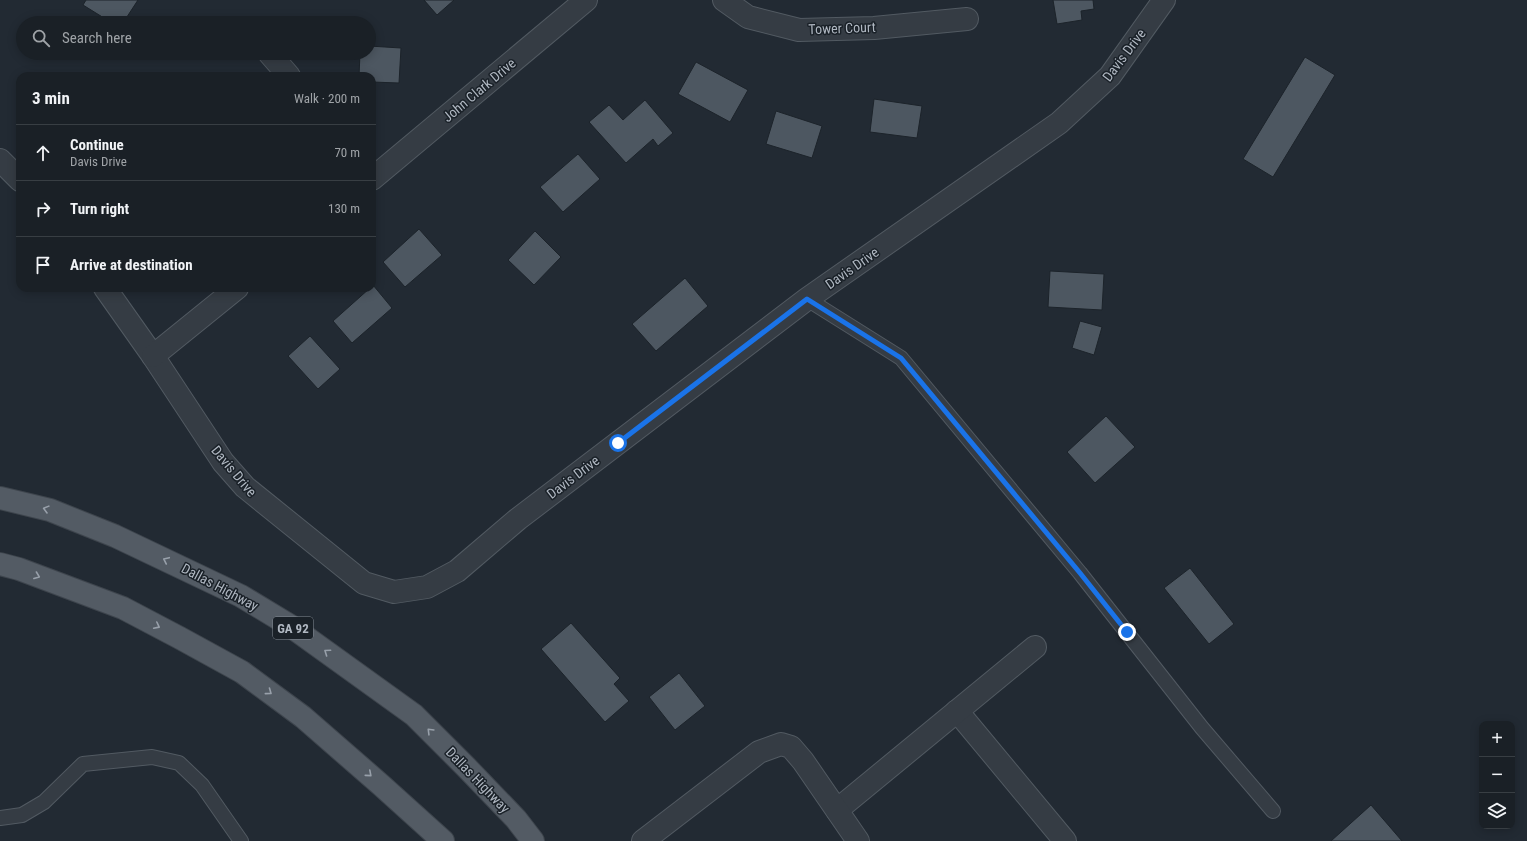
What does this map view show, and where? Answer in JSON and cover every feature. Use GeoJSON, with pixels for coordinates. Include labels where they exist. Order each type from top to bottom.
{"type":"FeatureCollection","features":[{"type":"Feature","properties":{"kind":"main road","name":"Dallas Highway"},"geometry":{"type":"LineString","coordinates":[[0,498],[50,510],[115,536],[241,596],[289,625],[414,715],[466,766],[516,819],[533,841]]}},
{"type":"Feature","properties":{"kind":"main road"},"geometry":{"type":"LineString","coordinates":[[0,564],[19,569],[123,608],[242,672],[304,717],[442,841]]}},
{"type":"Feature","properties":{"kind":"street","name":"John Clark Drive"},"geometry":{"type":"LineString","coordinates":[[376,173],[586,0]]}},
{"type":"Feature","properties":{"kind":"street","name":"Tower Court"},"geometry":{"type":"LineString","coordinates":[[724,0],[748,17],[799,30],[874,28],[967,19]]}},
{"type":"Feature","properties":{"kind":"street","name":"Davis Drive"},"geometry":{"type":"LineString","coordinates":[[108,292],[153,356],[223,462],[244,488],[364,583],[394,592],[427,587],[458,570],[518,519],[807,299],[1059,123],[1110,76],[1164,0]]}},
{"type":"Feature","properties":{"kind":"street"},"geometry":{"type":"LineString","coordinates":[[275,60],[286,72]]}},
{"type":"Feature","properties":{"kind":"street"},"geometry":{"type":"LineString","coordinates":[[0,160],[16,176]]}},
{"type":"Feature","properties":{"kind":"street"},"geometry":{"type":"LineString","coordinates":[[153,356],[232,292]]}},
{"type":"Feature","properties":{"kind":"street"},"geometry":{"type":"LineString","coordinates":[[837,810],[1035,647]]}},
{"type":"Feature","properties":{"kind":"street"},"geometry":{"type":"LineString","coordinates":[[957,711],[1064,841]]}},
{"type":"Feature","properties":{"kind":"street"},"geometry":{"type":"LineString","coordinates":[[643,841],[759,752],[781,744],[791,747],[803,761],[858,841]]}},
{"type":"Feature","properties":{"kind":"lane"},"geometry":{"type":"LineString","coordinates":[[807,299],[901,358],[1080,573],[1202,728],[1273,811]]}},
{"type":"Feature","properties":{"kind":"lane"},"geometry":{"type":"LineString","coordinates":[[0,818],[22,815],[44,802],[83,764],[152,757],[179,763],[202,785],[241,841]]}},
{"type":"Feature","properties":{"kind":"building"},"geometry":{"type":"Polygon","coordinates":[[[86,0],[138,0],[128,16],[101,16],[83,5],[86,0]]]}},
{"type":"Feature","properties":{"kind":"building"},"geometry":{"type":"Polygon","coordinates":[[[424,0],[454,0],[437,15],[424,0]]]}},
{"type":"Feature","properties":{"kind":"building"},"geometry":{"type":"Polygon","coordinates":[[[1053,0],[1093,0],[1094,9],[1081,11],[1082,20],[1057,24],[1053,0]]]}},
{"type":"Feature","properties":{"kind":"building"},"geometry":{"type":"Polygon","coordinates":[[[376,46],[401,48],[399,83],[376,82],[376,72],[359,72],[360,60],[376,60],[376,46]]]}},
{"type":"Feature","properties":{"kind":"building"},"geometry":{"type":"Polygon","coordinates":[[[1305,57],[1335,75],[1273,177],[1243,159],[1305,57]]]}},
{"type":"Feature","properties":{"kind":"building"},"geometry":{"type":"Polygon","coordinates":[[[696,62],[748,90],[730,122],[678,94],[696,62]]]}},
{"type":"Feature","properties":{"kind":"building"},"geometry":{"type":"Polygon","coordinates":[[[874,99],[922,106],[917,138],[870,132],[874,99]]]}},
{"type":"Feature","properties":{"kind":"building"},"geometry":{"type":"Polygon","coordinates":[[[645,100],[673,133],[658,146],[653,139],[626,163],[589,122],[609,105],[623,120],[645,100]]]}},
{"type":"Feature","properties":{"kind":"building"},"geometry":{"type":"Polygon","coordinates":[[[776,111],[822,126],[812,158],[766,144],[776,111]]]}},
{"type":"Feature","properties":{"kind":"building"},"geometry":{"type":"Polygon","coordinates":[[[578,154],[600,179],[563,212],[540,187],[578,154]]]}},
{"type":"Feature","properties":{"kind":"building"},"geometry":{"type":"Polygon","coordinates":[[[419,229],[442,255],[405,287],[383,262],[419,229]]]}},
{"type":"Feature","properties":{"kind":"building"},"geometry":{"type":"Polygon","coordinates":[[[535,231],[561,257],[534,285],[508,260],[535,231]]]}},
{"type":"Feature","properties":{"kind":"building"},"geometry":{"type":"Polygon","coordinates":[[[1050,271],[1104,274],[1102,310],[1048,307],[1050,271]]]}},
{"type":"Feature","properties":{"kind":"building"},"geometry":{"type":"Polygon","coordinates":[[[685,278],[708,306],[656,351],[632,324],[685,278]]]}},
{"type":"Feature","properties":{"kind":"building"},"geometry":{"type":"Polygon","coordinates":[[[376,289],[392,308],[352,343],[333,321],[366,292],[376,292],[376,289]]]}},
{"type":"Feature","properties":{"kind":"building"},"geometry":{"type":"Polygon","coordinates":[[[1080,321],[1102,327],[1094,355],[1072,348],[1080,321]]]}},
{"type":"Feature","properties":{"kind":"building"},"geometry":{"type":"Polygon","coordinates":[[[310,336],[340,369],[318,389],[288,356],[310,336]]]}},
{"type":"Feature","properties":{"kind":"building"},"geometry":{"type":"Polygon","coordinates":[[[1106,416],[1135,447],[1095,483],[1067,452],[1106,416]]]}},
{"type":"Feature","properties":{"kind":"building"},"geometry":{"type":"Polygon","coordinates":[[[1190,568],[1234,624],[1209,644],[1164,588],[1190,568]]]}},
{"type":"Feature","properties":{"kind":"building"},"geometry":{"type":"Polygon","coordinates":[[[571,623],[620,678],[614,684],[629,701],[605,722],[541,649],[571,623]]]}},
{"type":"Feature","properties":{"kind":"building"},"geometry":{"type":"Polygon","coordinates":[[[679,673],[705,706],[675,730],[649,697],[679,673]]]}},
{"type":"Feature","properties":{"kind":"building"},"geometry":{"type":"Polygon","coordinates":[[[1371,805],[1402,841],[1331,841],[1371,805]]]}},
{"type":"Feature","properties":{"kind":"route"},"geometry":{"type":"LineString","coordinates":[[618,443],[807,299],[901,358],[950,415],[1127,632]]}}]}
